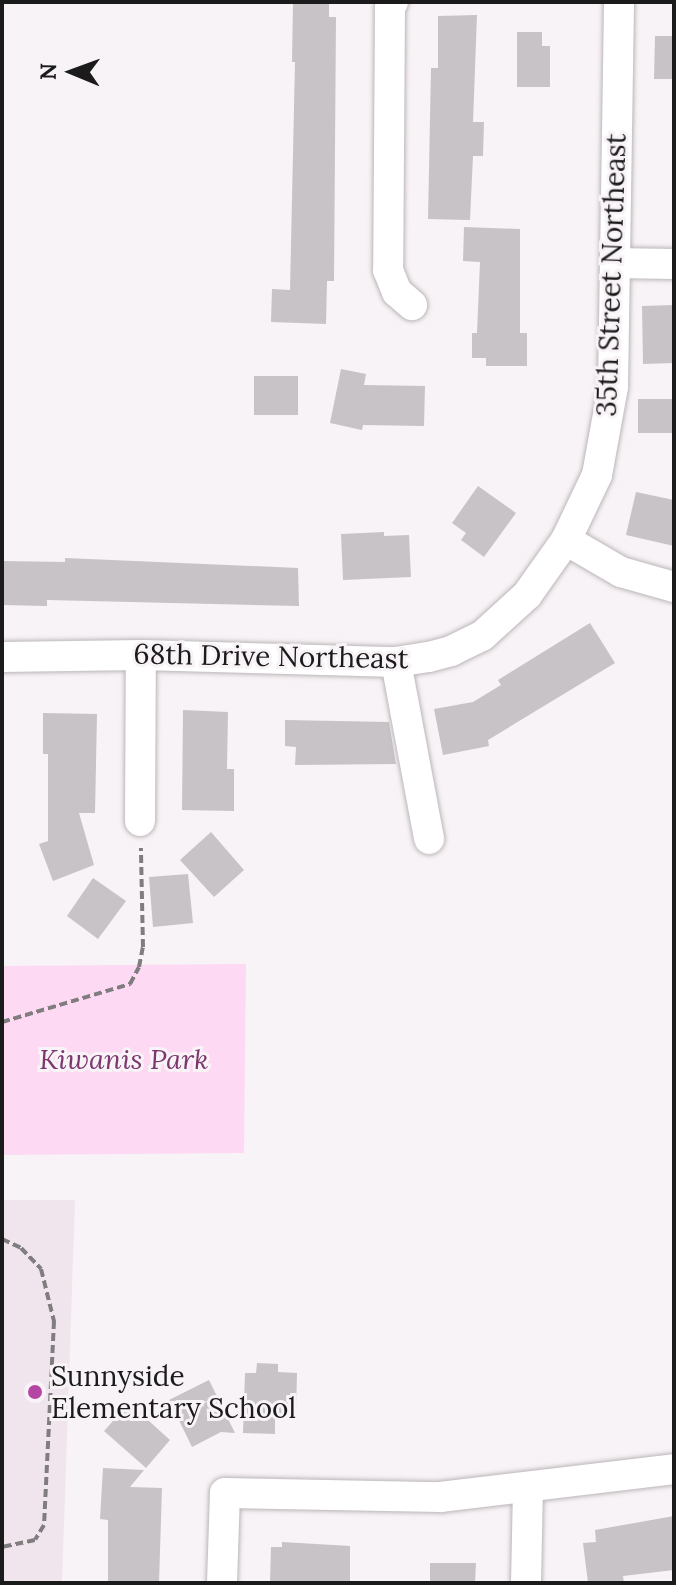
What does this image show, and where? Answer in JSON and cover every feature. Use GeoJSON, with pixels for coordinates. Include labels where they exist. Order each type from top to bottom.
{"type":"FeatureCollection","features":[{"type":"Feature","properties":{"kind":"street"},"geometry":{"type":"LineString","coordinates":[[393,2],[388,270],[397,292],[412,305]]}},
{"type":"Feature","properties":{"kind":"street","name":"35th Street Northeast"},"geometry":{"type":"LineString","coordinates":[[566,540],[597,475],[613,387],[619,2]]}},
{"type":"Feature","properties":{"kind":"street"},"geometry":{"type":"LineString","coordinates":[[615,263],[674,264]]}},
{"type":"Feature","properties":{"kind":"street"},"geometry":{"type":"LineString","coordinates":[[566,540],[621,572],[674,587]]}},
{"type":"Feature","properties":{"kind":"street","name":"68th Drive Northeast"},"geometry":{"type":"LineString","coordinates":[[2,657],[141,655],[396,662],[451,651],[482,636],[527,595],[566,540]]}},
{"type":"Feature","properties":{"kind":"street"},"geometry":{"type":"LineString","coordinates":[[140,821],[141,655]]}},
{"type":"Feature","properties":{"kind":"street"},"geometry":{"type":"LineString","coordinates":[[396,662],[429,839]]}},
{"type":"Feature","properties":{"kind":"street"},"geometry":{"type":"LineString","coordinates":[[222,1583],[225,1493],[440,1497],[528,1489],[674,1469]]}},
{"type":"Feature","properties":{"kind":"street"},"geometry":{"type":"LineString","coordinates":[[526,1583],[528,1489]]}},
{"type":"Feature","properties":{"kind":"path"},"geometry":{"type":"LineString","coordinates":[[2,1022],[130,984],[139,967],[143,947],[140,821]]}},
{"type":"Feature","properties":{"kind":"path"},"geometry":{"type":"LineString","coordinates":[[2,1239],[21,1248],[41,1269],[54,1321],[44,1525],[35,1540],[2,1547]]}},
{"type":"Feature","properties":{"kind":"shaded area","name":"Sunnyside Elementary School"},"geometry":{"type":"Polygon","coordinates":[[[2,1200],[75,1200],[62,1583],[2,1583],[2,1200]]]}},
{"type":"Feature","properties":{"kind":"green space","name":"Kiwanis Park"},"geometry":{"type":"Polygon","coordinates":[[[246,964],[244,1153],[2,1155],[2,966],[246,964]]]}},
{"type":"Feature","properties":{"kind":"building"},"geometry":{"type":"Polygon","coordinates":[[[293,2],[329,2],[329,17],[336,17],[334,281],[327,281],[326,324],[271,322],[272,289],[290,290],[295,62],[292,62],[293,2]]]}},
{"type":"Feature","properties":{"kind":"building"},"geometry":{"type":"Polygon","coordinates":[[[477,15],[473,122],[484,122],[483,156],[473,156],[470,220],[428,219],[431,68],[438,68],[438,16],[477,15]]]}},
{"type":"Feature","properties":{"kind":"building"},"geometry":{"type":"Polygon","coordinates":[[[517,32],[542,32],[542,46],[550,46],[550,87],[517,87],[517,32]]]}},
{"type":"Feature","properties":{"kind":"building"},"geometry":{"type":"Polygon","coordinates":[[[655,36],[674,36],[674,79],[654,79],[655,36]]]}},
{"type":"Feature","properties":{"kind":"building"},"geometry":{"type":"Polygon","coordinates":[[[464,227],[520,229],[520,333],[527,333],[527,366],[486,366],[486,358],[472,358],[472,333],[477,333],[480,262],[463,261],[464,227]]]}},
{"type":"Feature","properties":{"kind":"building"},"geometry":{"type":"Polygon","coordinates":[[[674,305],[674,363],[643,364],[642,306],[674,305]]]}},
{"type":"Feature","properties":{"kind":"building"},"geometry":{"type":"Polygon","coordinates":[[[341,369],[366,374],[364,385],[425,386],[424,426],[363,425],[362,430],[330,423],[341,369]]]}},
{"type":"Feature","properties":{"kind":"building"},"geometry":{"type":"Polygon","coordinates":[[[254,376],[298,376],[298,415],[254,415],[254,376]]]}},
{"type":"Feature","properties":{"kind":"building"},"geometry":{"type":"Polygon","coordinates":[[[638,399],[674,399],[674,433],[638,433],[638,399]]]}},
{"type":"Feature","properties":{"kind":"building"},"geometry":{"type":"Polygon","coordinates":[[[478,486],[516,513],[484,557],[461,540],[466,533],[452,523],[478,486]]]}},
{"type":"Feature","properties":{"kind":"building"},"geometry":{"type":"Polygon","coordinates":[[[636,492],[674,500],[674,546],[626,535],[636,492]]]}},
{"type":"Feature","properties":{"kind":"building"},"geometry":{"type":"Polygon","coordinates":[[[384,532],[384,536],[409,535],[411,577],[343,580],[341,534],[384,532]]]}},
{"type":"Feature","properties":{"kind":"building"},"geometry":{"type":"Polygon","coordinates":[[[65,558],[298,568],[299,606],[47,600],[47,606],[2,605],[2,561],[65,562],[65,558]]]}},
{"type":"Feature","properties":{"kind":"building"},"geometry":{"type":"Polygon","coordinates":[[[590,623],[615,663],[488,740],[489,746],[443,755],[434,709],[473,702],[501,685],[498,680],[590,623]]]}},
{"type":"Feature","properties":{"kind":"building"},"geometry":{"type":"Polygon","coordinates":[[[183,710],[228,712],[227,769],[234,769],[234,811],[182,810],[183,710]]]}},
{"type":"Feature","properties":{"kind":"building"},"geometry":{"type":"Polygon","coordinates":[[[43,713],[97,714],[95,813],[79,813],[94,865],[53,881],[39,844],[48,841],[48,754],[43,754],[43,713]]]}},
{"type":"Feature","properties":{"kind":"building"},"geometry":{"type":"Polygon","coordinates":[[[285,720],[389,722],[396,764],[295,765],[296,747],[285,746],[285,720]]]}},
{"type":"Feature","properties":{"kind":"building"},"geometry":{"type":"Polygon","coordinates":[[[211,832],[244,870],[214,897],[180,860],[211,832]]]}},
{"type":"Feature","properties":{"kind":"building"},"geometry":{"type":"Polygon","coordinates":[[[188,874],[193,923],[153,927],[149,877],[188,874]]]}},
{"type":"Feature","properties":{"kind":"building"},"geometry":{"type":"Polygon","coordinates":[[[93,878],[126,901],[98,939],[67,916],[93,878]]]}},
{"type":"Feature","properties":{"kind":"building"},"geometry":{"type":"Polygon","coordinates":[[[257,1363],[278,1364],[278,1372],[297,1373],[296,1412],[275,1414],[275,1434],[243,1433],[245,1373],[256,1373],[257,1363]]]}},
{"type":"Feature","properties":{"kind":"building"},"geometry":{"type":"Polygon","coordinates":[[[209,1380],[235,1433],[221,1432],[192,1447],[169,1400],[209,1380]]]}},
{"type":"Feature","properties":{"kind":"building"},"geometry":{"type":"Polygon","coordinates":[[[129,1403],[170,1440],[146,1468],[104,1431],[129,1403]]]}},
{"type":"Feature","properties":{"kind":"building"},"geometry":{"type":"Polygon","coordinates":[[[103,1468],[144,1470],[130,1487],[162,1488],[159,1583],[108,1583],[108,1520],[100,1519],[103,1468]]]}},
{"type":"Feature","properties":{"kind":"building"},"geometry":{"type":"Polygon","coordinates":[[[674,1516],[674,1570],[623,1576],[624,1583],[588,1583],[583,1543],[596,1542],[595,1530],[674,1516]]]}},
{"type":"Feature","properties":{"kind":"building"},"geometry":{"type":"Polygon","coordinates":[[[282,1542],[350,1546],[350,1583],[270,1583],[271,1547],[282,1547],[282,1542]]]}},
{"type":"Feature","properties":{"kind":"building"},"geometry":{"type":"Polygon","coordinates":[[[430,1563],[476,1563],[475,1583],[430,1583],[430,1563]]]}},
{"type":"Feature","properties":{"kind":"place","name":"Sunnyside Elementary School"},"geometry":{"type":"Point","coordinates":[35,1392]}}]}
